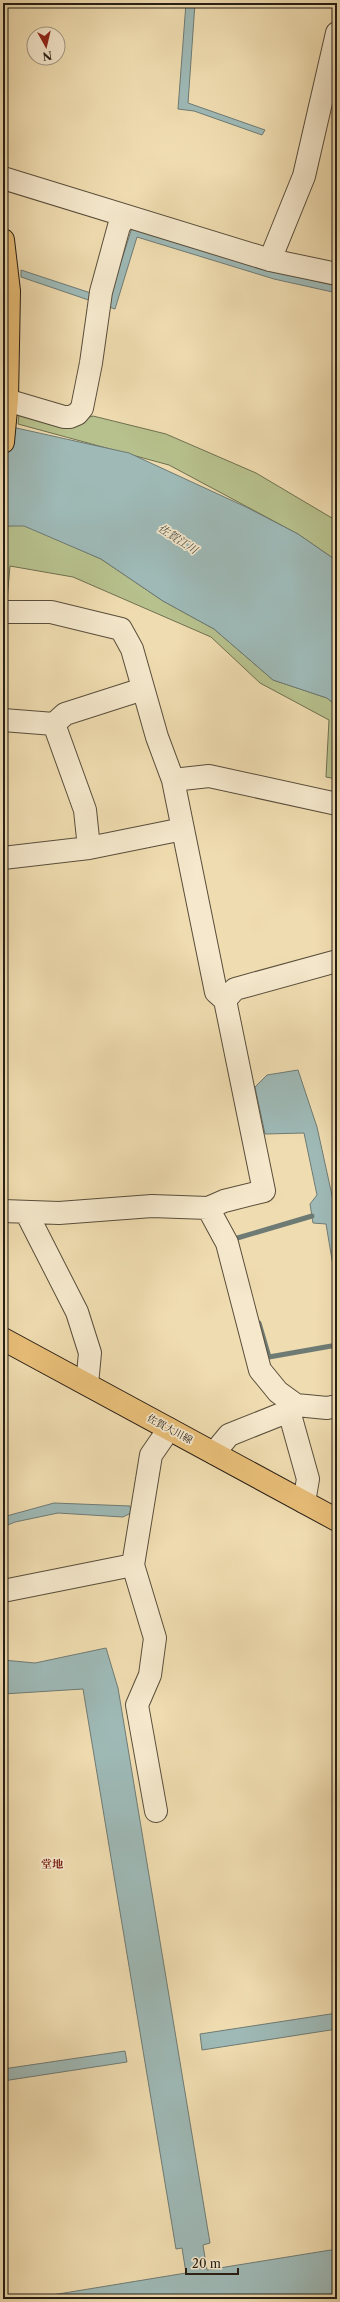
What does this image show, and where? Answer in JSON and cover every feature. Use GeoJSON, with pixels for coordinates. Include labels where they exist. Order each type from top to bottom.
{"type":"FeatureCollection","features":[{"type":"Feature","properties":{"kind":"main road"},"geometry":{"type":"LineString","coordinates":[[3,240],[9,292],[3,442]]}},
{"type":"Feature","properties":{"kind":"main road","name":"佐賀大川線"},"geometry":{"type":"LineString","coordinates":[[3,1339],[337,1520]]}},
{"type":"Feature","properties":{"kind":"street"},"geometry":{"type":"LineString","coordinates":[[270,260],[304,176],[337,33]]}},
{"type":"Feature","properties":{"kind":"street"},"geometry":{"type":"LineString","coordinates":[[3,178],[270,260],[337,274]]}},
{"type":"Feature","properties":{"kind":"street"},"geometry":{"type":"LineString","coordinates":[[5,399],[64,417],[77,414],[82,408],[91,363],[99,300],[119,226],[126,216]]}},
{"type":"Feature","properties":{"kind":"street"},"geometry":{"type":"LineString","coordinates":[[3,612],[51,612],[121,629],[132,649],[143,689],[173,780],[216,992],[225,1000],[264,1191],[224,1201],[208,1208],[152,1206],[59,1212],[3,1211]]}},
{"type":"Feature","properties":{"kind":"street"},"geometry":{"type":"LineString","coordinates":[[3,720],[54,724],[65,714],[143,689]]}},
{"type":"Feature","properties":{"kind":"street"},"geometry":{"type":"LineString","coordinates":[[54,724],[85,810],[88,848]]}},
{"type":"Feature","properties":{"kind":"street"},"geometry":{"type":"LineString","coordinates":[[173,780],[209,776],[337,804]]}},
{"type":"Feature","properties":{"kind":"street"},"geometry":{"type":"LineString","coordinates":[[3,858],[88,848],[183,829]]}},
{"type":"Feature","properties":{"kind":"street"},"geometry":{"type":"LineString","coordinates":[[225,1000],[235,989],[337,961]]}},
{"type":"Feature","properties":{"kind":"street"},"geometry":{"type":"LineString","coordinates":[[208,1208],[227,1243],[260,1370],[292,1408],[308,1479],[304,1502]]}},
{"type":"Feature","properties":{"kind":"street"},"geometry":{"type":"LineString","coordinates":[[26,1212],[76,1312],[90,1353],[87,1384]]}},
{"type":"Feature","properties":{"kind":"street"},"geometry":{"type":"LineString","coordinates":[[214,1453],[229,1435],[292,1408],[327,1408],[337,1406]]}},
{"type":"Feature","properties":{"kind":"street"},"geometry":{"type":"LineString","coordinates":[[156,1811],[137,1705],[150,1675],[155,1638],[134,1565],[151,1455],[169,1429]]}},
{"type":"Feature","properties":{"kind":"street"},"geometry":{"type":"LineString","coordinates":[[3,1591],[134,1565]]}},
{"type":"Feature","properties":{"kind":"green space"},"geometry":{"type":"Polygon","coordinates":[[[19,414],[70,423],[93,416],[166,434],[256,473],[337,521],[337,561],[298,534],[169,465],[18,424],[19,414]]]}},
{"type":"Feature","properties":{"kind":"green space"},"geometry":{"type":"Polygon","coordinates":[[[24,525],[101,559],[163,601],[214,629],[273,680],[327,698],[337,706],[337,779],[326,777],[329,720],[260,683],[211,637],[73,577],[10,566],[7,601],[3,600],[3,526],[24,525]]]}},
{"type":"Feature","properties":{"kind":"water"},"geometry":{"type":"Polygon","coordinates":[[[186,3],[195,3],[188,103],[265,130],[262,135],[194,111],[178,109],[186,3]]]}},
{"type":"Feature","properties":{"kind":"water"},"geometry":{"type":"Polygon","coordinates":[[[132,228],[277,272],[337,286],[337,293],[274,279],[137,237],[115,309],[21,277],[21,270],[109,299],[132,228]]]}},
{"type":"Feature","properties":{"kind":"water","name":"佐賀江川"},"geometry":{"type":"Polygon","coordinates":[[[3,425],[129,453],[246,507],[298,534],[337,561],[337,706],[327,698],[273,680],[214,629],[163,601],[101,559],[24,526],[3,526],[3,425]]]}},
{"type":"Feature","properties":{"kind":"water"},"geometry":{"type":"Polygon","coordinates":[[[298,1070],[317,1127],[337,1218],[337,1289],[326,1224],[313,1223],[310,1204],[317,1195],[304,1133],[265,1134],[255,1087],[267,1075],[298,1070]]]}},
{"type":"Feature","properties":{"kind":"water"},"geometry":{"type":"Polygon","coordinates":[[[54,1503],[130,1506],[131,1513],[123,1517],[58,1513],[15,1522],[3,1527],[3,1517],[54,1503]]]}},
{"type":"Feature","properties":{"kind":"water"},"geometry":{"type":"Polygon","coordinates":[[[106,1648],[118,1688],[210,2243],[203,2245],[207,2270],[337,2249],[337,2293],[300,2299],[46,2299],[46,2296],[186,2273],[182,2248],[176,2249],[83,1689],[3,1694],[3,1660],[35,1663],[106,1648]]]}},
{"type":"Feature","properties":{"kind":"water"},"geometry":{"type":"Polygon","coordinates":[[[337,2013],[337,2029],[202,2050],[200,2034],[337,2013]]]}},
{"type":"Feature","properties":{"kind":"water"},"geometry":{"type":"Polygon","coordinates":[[[125,2051],[127,2062],[3,2081],[3,2069],[125,2051]]]}},
{"type":"Feature","properties":{"kind":"waterway"},"geometry":{"type":"LineString","coordinates":[[235,1242],[234,1239],[312,1216]]}},
{"type":"Feature","properties":{"kind":"waterway"},"geometry":{"type":"LineString","coordinates":[[259,1323],[269,1357],[337,1345]]}},
{"type":"Feature","properties":{"kind":"district","name":"堂地"},"geometry":{"type":"Point","coordinates":[52,1864]}}]}
